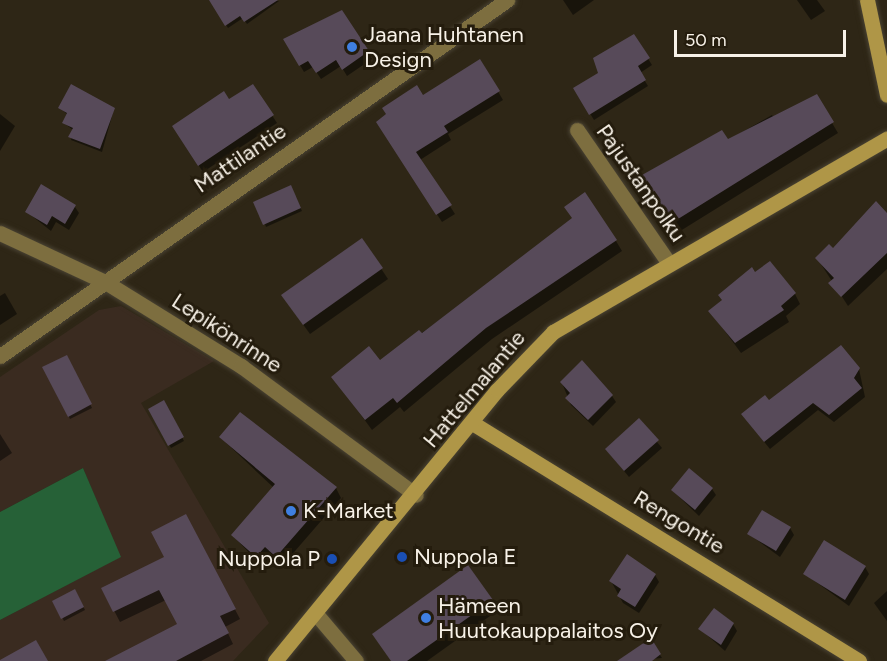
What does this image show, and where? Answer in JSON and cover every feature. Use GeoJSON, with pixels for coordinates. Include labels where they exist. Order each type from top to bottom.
{"type":"FeatureCollection","features":[{"type":"Feature","properties":{"kind":"main road"},"geometry":{"type":"LineString","coordinates":[[867,0],[887,95]]}},
{"type":"Feature","properties":{"kind":"main road","name":"Hattelmalantie"},"geometry":{"type":"LineString","coordinates":[[275,661],[317,615],[416,495],[474,424],[497,390],[553,332],[668,262],[887,138]]}},
{"type":"Feature","properties":{"kind":"main road","name":"Rengontie"},"geometry":{"type":"LineString","coordinates":[[474,424],[859,661]]}},
{"type":"Feature","properties":{"kind":"street","name":"Mattilantie"},"geometry":{"type":"LineString","coordinates":[[0,356],[107,283],[149,247],[480,24],[507,0]]}},
{"type":"Feature","properties":{"kind":"street","name":"Pajustanpolku"},"geometry":{"type":"LineString","coordinates":[[577,130],[668,262]]}},
{"type":"Feature","properties":{"kind":"street","name":"Lepikönrinne"},"geometry":{"type":"LineString","coordinates":[[0,233],[107,283],[241,366],[416,495]]}},
{"type":"Feature","properties":{"kind":"street"},"geometry":{"type":"LineString","coordinates":[[317,615],[356,661]]}},
{"type":"Feature","properties":{"kind":"shaded area"},"geometry":{"type":"Polygon","coordinates":[[[121,306],[214,361],[141,403],[269,623],[233,661],[0,661],[0,620],[120,557],[83,468],[0,512],[0,377],[99,310],[121,306]]]}},
{"type":"Feature","properties":{"kind":"green space"},"geometry":{"type":"Polygon","coordinates":[[[83,468],[121,557],[0,620],[0,512],[83,468]]]}},
{"type":"Feature","properties":{"kind":"building"},"geometry":{"type":"Polygon","coordinates":[[[209,0],[278,0],[244,22],[240,16],[225,26],[209,0]]]}},
{"type":"Feature","properties":{"kind":"building"},"geometry":{"type":"Polygon","coordinates":[[[342,10],[369,51],[342,70],[336,60],[316,73],[308,61],[299,66],[283,39],[342,10]]]}},
{"type":"Feature","properties":{"kind":"building"},"geometry":{"type":"Polygon","coordinates":[[[634,34],[650,58],[638,66],[646,80],[589,115],[573,88],[598,73],[593,58],[634,34]]]}},
{"type":"Feature","properties":{"kind":"building"},"geometry":{"type":"Polygon","coordinates":[[[480,59],[500,91],[444,126],[448,132],[416,152],[452,205],[436,215],[376,122],[386,114],[382,108],[417,85],[423,95],[480,59]]]}},
{"type":"Feature","properties":{"kind":"building"},"geometry":{"type":"Polygon","coordinates":[[[71,84],[115,108],[100,149],[68,137],[73,128],[62,123],[67,113],[58,108],[71,84]]]}},
{"type":"Feature","properties":{"kind":"building"},"geometry":{"type":"Polygon","coordinates":[[[253,84],[274,115],[198,166],[172,126],[224,91],[229,99],[253,84]]]}},
{"type":"Feature","properties":{"kind":"building"},"geometry":{"type":"Polygon","coordinates":[[[817,94],[834,122],[670,224],[642,175],[722,130],[728,139],[817,94]]]}},
{"type":"Feature","properties":{"kind":"building"},"geometry":{"type":"Polygon","coordinates":[[[41,184],[76,205],[65,224],[52,216],[47,225],[25,212],[41,184]]]}},
{"type":"Feature","properties":{"kind":"building"},"geometry":{"type":"Polygon","coordinates":[[[291,185],[301,208],[263,225],[253,202],[291,185]]]}},
{"type":"Feature","properties":{"kind":"building"},"geometry":{"type":"Polygon","coordinates":[[[585,192],[617,240],[486,328],[397,403],[393,398],[365,420],[331,377],[369,346],[380,360],[419,330],[422,333],[572,218],[564,207],[585,192]]]}},
{"type":"Feature","properties":{"kind":"building"},"geometry":{"type":"Polygon","coordinates":[[[876,201],[887,213],[887,253],[841,297],[828,283],[834,278],[815,258],[829,244],[833,248],[876,201]]]}},
{"type":"Feature","properties":{"kind":"building"},"geometry":{"type":"Polygon","coordinates":[[[362,238],[383,268],[303,325],[281,295],[362,238]]]}},
{"type":"Feature","properties":{"kind":"building"},"geometry":{"type":"Polygon","coordinates":[[[770,261],[796,293],[781,306],[784,310],[735,343],[708,311],[722,300],[718,295],[752,267],[755,272],[770,261]]]}},
{"type":"Feature","properties":{"kind":"building"},"geometry":{"type":"Polygon","coordinates":[[[841,345],[860,368],[854,378],[862,388],[829,415],[813,403],[764,442],[741,414],[765,395],[769,400],[841,345]]]}},
{"type":"Feature","properties":{"kind":"building"},"geometry":{"type":"Polygon","coordinates":[[[67,355],[92,404],[68,417],[42,367],[67,355]]]}},
{"type":"Feature","properties":{"kind":"building"},"geometry":{"type":"Polygon","coordinates":[[[582,360],[613,395],[588,420],[565,398],[570,393],[560,382],[582,360]]]}},
{"type":"Feature","properties":{"kind":"building"},"geometry":{"type":"Polygon","coordinates":[[[164,400],[184,437],[168,446],[148,409],[164,400]]]}},
{"type":"Feature","properties":{"kind":"building"},"geometry":{"type":"Polygon","coordinates":[[[240,412],[337,487],[276,557],[265,547],[256,557],[231,535],[275,484],[219,437],[240,412]]]}},
{"type":"Feature","properties":{"kind":"building"},"geometry":{"type":"Polygon","coordinates":[[[639,418],[659,440],[624,471],[605,449],[639,418]]]}},
{"type":"Feature","properties":{"kind":"building"},"geometry":{"type":"Polygon","coordinates":[[[689,468],[713,488],[695,510],[671,490],[689,468]]]}},
{"type":"Feature","properties":{"kind":"building"},"geometry":{"type":"Polygon","coordinates":[[[762,510],[791,527],[776,551],[747,534],[762,510]]]}},
{"type":"Feature","properties":{"kind":"building"},"geometry":{"type":"Polygon","coordinates":[[[186,514],[236,609],[220,616],[229,633],[176,661],[105,661],[177,624],[159,590],[113,612],[101,588],[164,557],[151,532],[186,514]]]}},
{"type":"Feature","properties":{"kind":"building"},"geometry":{"type":"Polygon","coordinates":[[[824,540],[866,566],[845,600],[803,574],[824,540]]]}},
{"type":"Feature","properties":{"kind":"building"},"geometry":{"type":"Polygon","coordinates":[[[627,554],[656,574],[635,607],[617,596],[621,589],[609,581],[627,554]]]}},
{"type":"Feature","properties":{"kind":"building"},"geometry":{"type":"Polygon","coordinates":[[[468,565],[493,600],[407,661],[391,661],[372,634],[468,565]]]}},
{"type":"Feature","properties":{"kind":"building"},"geometry":{"type":"Polygon","coordinates":[[[75,589],[84,607],[61,619],[52,601],[75,589]]]}},
{"type":"Feature","properties":{"kind":"building"},"geometry":{"type":"Polygon","coordinates":[[[714,608],[734,623],[721,645],[698,629],[714,608]]]}},
{"type":"Feature","properties":{"kind":"building"},"geometry":{"type":"Polygon","coordinates":[[[651,638],[661,654],[652,661],[617,661],[651,638]]]}},
{"type":"Feature","properties":{"kind":"building"},"geometry":{"type":"Polygon","coordinates":[[[36,640],[48,661],[0,661],[0,660],[36,640]]]}},
{"type":"Feature","properties":{"kind":"place","name":"Jaana Huhtanen Design"},"geometry":{"type":"Point","coordinates":[352,47]}},
{"type":"Feature","properties":{"kind":"place","name":"K-Market"},"geometry":{"type":"Point","coordinates":[291,511]}},
{"type":"Feature","properties":{"kind":"place","name":"Nuppola E"},"geometry":{"type":"Point","coordinates":[402,557]}},
{"type":"Feature","properties":{"kind":"place","name":"Nuppola P"},"geometry":{"type":"Point","coordinates":[332,559]}},
{"type":"Feature","properties":{"kind":"place","name":"Hämeen Huutokauppalaitos Oy"},"geometry":{"type":"Point","coordinates":[426,618]}}]}
